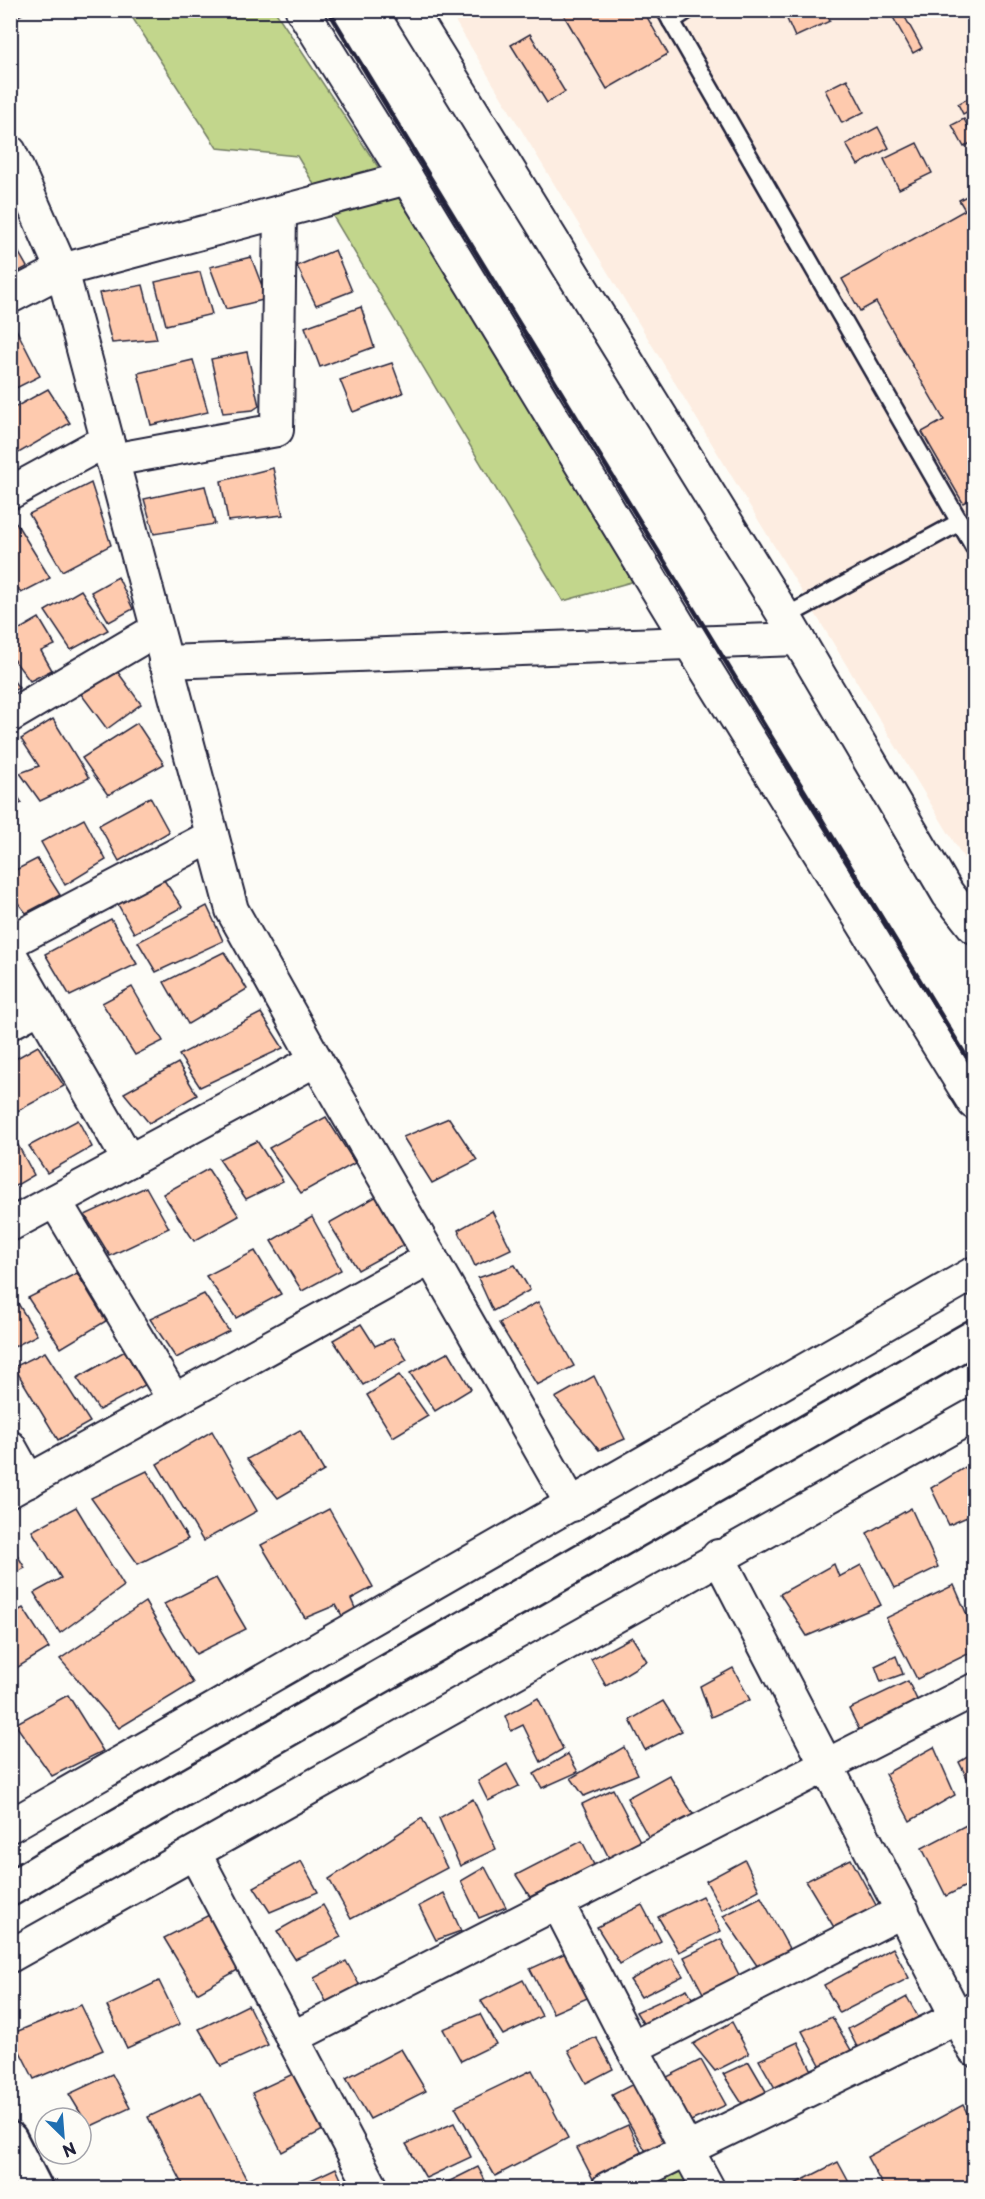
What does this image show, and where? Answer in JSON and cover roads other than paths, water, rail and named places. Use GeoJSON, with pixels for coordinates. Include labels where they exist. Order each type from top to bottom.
{"type":"FeatureCollection","features":[{"type":"Feature","properties":{"kind":"street"},"geometry":{"type":"LineString","coordinates":[[302,10],[407,178],[688,642],[975,1103]]}},
{"type":"Feature","properties":{"kind":"street"},"geometry":{"type":"LineString","coordinates":[[410,10],[791,628],[948,894],[975,927]]}},
{"type":"Feature","properties":{"kind":"street"},"geometry":{"type":"LineString","coordinates":[[10,152],[62,270],[232,910],[572,1505]]}},
{"type":"Feature","properties":{"kind":"street"},"geometry":{"type":"LineString","coordinates":[[10,297],[62,270],[407,178]]}},
{"type":"Feature","properties":{"kind":"street"},"geometry":{"type":"LineString","coordinates":[[10,494],[109,450],[277,430],[280,212]]}},
{"type":"Feature","properties":{"kind":"street"},"geometry":{"type":"LineString","coordinates":[[165,662],[688,642],[791,628]]}},
{"type":"Feature","properties":{"kind":"street"},"geometry":{"type":"LineString","coordinates":[[10,716],[156,630]]}},
{"type":"Feature","properties":{"kind":"street"},"geometry":{"type":"LineString","coordinates":[[10,942],[212,836]]}},
{"type":"Feature","properties":{"kind":"street"},"geometry":{"type":"LineString","coordinates":[[10,954],[129,1161]]}},
{"type":"Feature","properties":{"kind":"street"},"geometry":{"type":"LineString","coordinates":[[10,1023],[40,1006]]}},
{"type":"Feature","properties":{"kind":"street"},"geometry":{"type":"LineString","coordinates":[[10,1225],[316,1060]]}},
{"type":"Feature","properties":{"kind":"street"},"geometry":{"type":"LineString","coordinates":[[56,1201],[174,1400]]}},
{"type":"Feature","properties":{"kind":"street"},"geometry":{"type":"LineString","coordinates":[[10,1447],[20,1486],[431,1258]]}},
{"type":"Feature","properties":{"kind":"street"},"geometry":{"type":"LineString","coordinates":[[10,1826],[975,1273]]}},
{"type":"Feature","properties":{"kind":"street"},"geometry":{"type":"LineString","coordinates":[[10,1889],[975,1336]]}},
{"type":"Feature","properties":{"kind":"street"},"geometry":{"type":"LineString","coordinates":[[10,1956],[195,1854],[718,1556],[975,1415]]}},
{"type":"Feature","properties":{"kind":"street"},"geometry":{"type":"LineString","coordinates":[[718,1556],[903,1911],[966,2013],[975,2050]]}},
{"type":"Feature","properties":{"kind":"street"},"geometry":{"type":"LineString","coordinates":[[292,2038],[975,1690]]}},
{"type":"Feature","properties":{"kind":"street"},"geometry":{"type":"LineString","coordinates":[[195,1854],[372,2188]]}},
{"type":"Feature","properties":{"kind":"street"},"geometry":{"type":"LineString","coordinates":[[557,1902],[632,2048],[708,2188]]}},
{"type":"Feature","properties":{"kind":"street"},"geometry":{"type":"LineString","coordinates":[[632,2048],[903,1911]]}},
{"type":"Feature","properties":{"kind":"street"},"geometry":{"type":"LineString","coordinates":[[608,2188],[966,2013]]}},
{"type":"Feature","properties":{"kind":"street"},"geometry":{"type":"LineString","coordinates":[[10,2139],[35,2188]]}},
{"type":"Feature","properties":{"kind":"lane"},"geometry":{"type":"LineString","coordinates":[[688,10],[668,16],[975,547]]}},
{"type":"Feature","properties":{"kind":"lane"},"geometry":{"type":"LineString","coordinates":[[791,628],[960,522]]}},
{"type":"Feature","properties":{"kind":"railway"},"geometry":{"type":"LineString","coordinates":[[328,10],[974,1069]]}}]}
